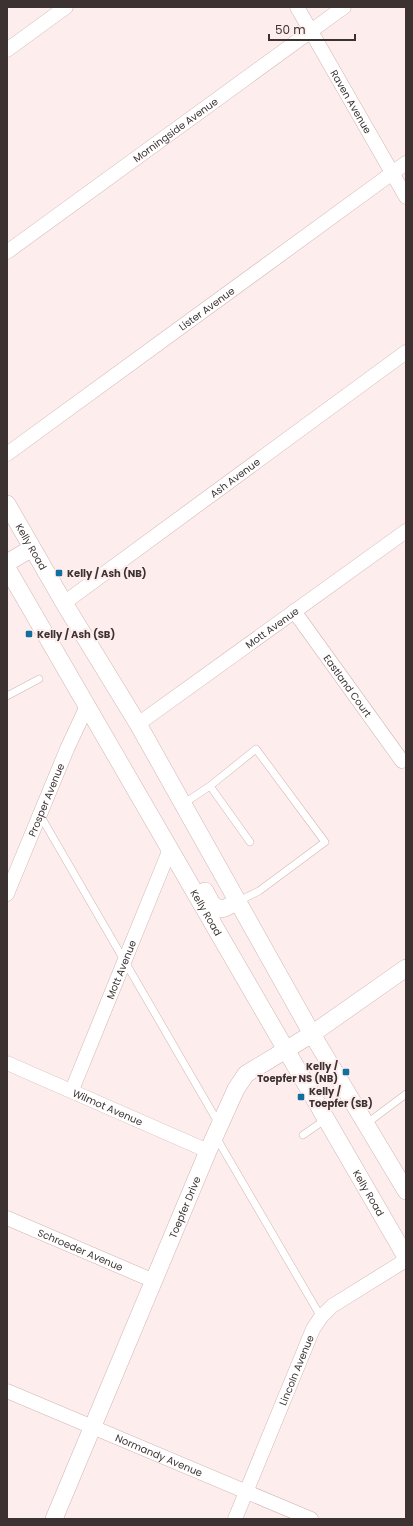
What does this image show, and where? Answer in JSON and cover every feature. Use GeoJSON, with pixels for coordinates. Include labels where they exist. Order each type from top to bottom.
{"type":"FeatureCollection","features":[{"type":"Feature","properties":{"kind":"street"},"geometry":{"type":"LineString","coordinates":[[7,50],[66,7]]}},
{"type":"Feature","properties":{"kind":"street","name":"Raven Avenue"},"geometry":{"type":"LineString","coordinates":[[297,7],[406,197]]}},
{"type":"Feature","properties":{"kind":"street","name":"Morningside Avenue"},"geometry":{"type":"LineString","coordinates":[[7,252],[344,7]]}},
{"type":"Feature","properties":{"kind":"street","name":"Lister Avenue"},"geometry":{"type":"LineString","coordinates":[[7,454],[406,163]]}},
{"type":"Feature","properties":{"kind":"street","name":"Ash Avenue"},"geometry":{"type":"LineString","coordinates":[[64,603],[406,352]]}},
{"type":"Feature","properties":{"kind":"street","name":"Kelly Road"},"geometry":{"type":"LineString","coordinates":[[7,504],[64,603],[138,724],[312,1034],[406,1191]]}},
{"type":"Feature","properties":{"kind":"street","name":"Mott Avenue"},"geometry":{"type":"LineString","coordinates":[[138,724],[406,531]]}},
{"type":"Feature","properties":{"kind":"street"},"geometry":{"type":"LineString","coordinates":[[7,563],[32,548]]}},
{"type":"Feature","properties":{"kind":"street","name":"Kelly Road"},"geometry":{"type":"LineString","coordinates":[[7,568],[406,1257]]}},
{"type":"Feature","properties":{"kind":"street","name":"Eastland Court"},"geometry":{"type":"LineString","coordinates":[[294,612],[402,761]]}},
{"type":"Feature","properties":{"kind":"street","name":"Prosper Avenue"},"geometry":{"type":"LineString","coordinates":[[7,894],[87,706]]}},
{"type":"Feature","properties":{"kind":"street"},"geometry":{"type":"LineString","coordinates":[[173,854],[189,863],[216,907],[219,909],[225,908],[237,902]]}},
{"type":"Feature","properties":{"kind":"street","name":"Mott Avenue"},"geometry":{"type":"LineString","coordinates":[[72,1090],[125,960],[173,854]]}},
{"type":"Feature","properties":{"kind":"street","name":"Toepfer Drive"},"geometry":{"type":"LineString","coordinates":[[54,1519],[208,1150],[236,1089],[246,1074],[312,1034],[406,968]]}},
{"type":"Feature","properties":{"kind":"street","name":"Wilmot Avenue"},"geometry":{"type":"LineString","coordinates":[[7,1063],[208,1150]]}},
{"type":"Feature","properties":{"kind":"street","name":"Schroeder Avenue"},"geometry":{"type":"LineString","coordinates":[[7,1218],[154,1281]]}},
{"type":"Feature","properties":{"kind":"street","name":"Lincoln Avenue"},"geometry":{"type":"LineString","coordinates":[[235,1519],[313,1329],[320,1317],[332,1306],[406,1260]]}},
{"type":"Feature","properties":{"kind":"street","name":"Normandy Avenue"},"geometry":{"type":"LineString","coordinates":[[7,1391],[311,1519]]}},
{"type":"Feature","properties":{"kind":"lane"},"geometry":{"type":"LineString","coordinates":[[7,696],[39,679]]}},
{"type":"Feature","properties":{"kind":"lane"},"geometry":{"type":"LineString","coordinates":[[183,805],[210,786],[256,749],[325,842],[259,891],[237,902]]}},
{"type":"Feature","properties":{"kind":"lane"},"geometry":{"type":"LineString","coordinates":[[210,786],[250,842]]}},
{"type":"Feature","properties":{"kind":"lane"},"geometry":{"type":"LineString","coordinates":[[40,815],[125,960],[320,1317]]}},
{"type":"Feature","properties":{"kind":"lane"},"geometry":{"type":"LineString","coordinates":[[366,1124],[406,1094]]}},
{"type":"Feature","properties":{"kind":"lane"},"geometry":{"type":"LineString","coordinates":[[303,1135],[326,1119]]}},
{"type":"Feature","properties":{"kind":"place","name":"Kelly / Ash (NB)"},"geometry":{"type":"Point","coordinates":[59,573]}},
{"type":"Feature","properties":{"kind":"place","name":"Kelly / Ash (SB)"},"geometry":{"type":"Point","coordinates":[29,634]}},
{"type":"Feature","properties":{"kind":"place","name":"Kelly / Toepfer NS (NB)"},"geometry":{"type":"Point","coordinates":[346,1072]}},
{"type":"Feature","properties":{"kind":"place","name":"Kelly / Toepfer (SB)"},"geometry":{"type":"Point","coordinates":[301,1097]}}]}
